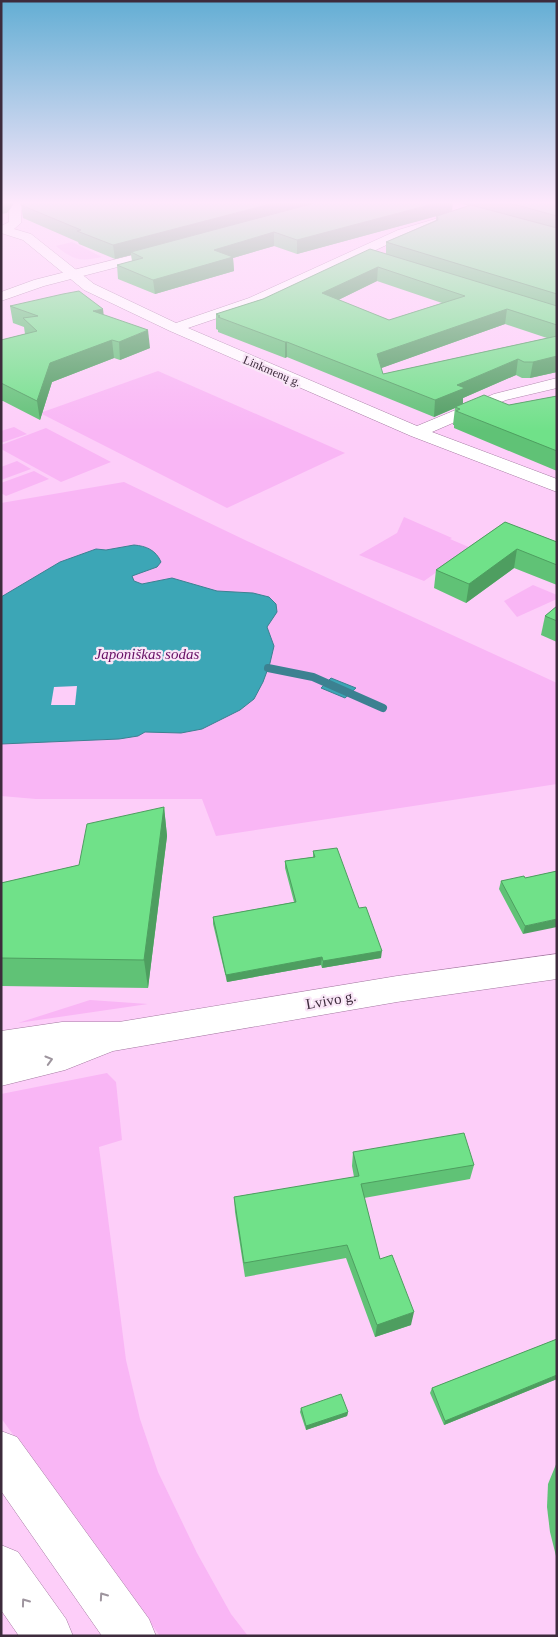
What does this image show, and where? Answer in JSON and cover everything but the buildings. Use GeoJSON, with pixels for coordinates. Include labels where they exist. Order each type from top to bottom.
{"type":"FeatureCollection","features":[{"type":"Feature","properties":{"kind":"main road"},"geometry":{"type":"LineString","coordinates":[[1,296],[39,283],[68,277]]}},
{"type":"Feature","properties":{"kind":"main road"},"geometry":{"type":"LineString","coordinates":[[1,308],[72,277]]}},
{"type":"Feature","properties":{"kind":"main road","name":"Linkmenų g."},"geometry":{"type":"LineString","coordinates":[[77,277],[89,287],[258,365],[417,432],[557,486]]}},
{"type":"Feature","properties":{"kind":"main road"},"geometry":{"type":"LineString","coordinates":[[175,328],[242,306],[304,277]]}},
{"type":"Feature","properties":{"kind":"main road"},"geometry":{"type":"LineString","coordinates":[[417,432],[500,397],[557,383]]}},
{"type":"Feature","properties":{"kind":"main road","name":"Lvivo g."},"geometry":{"type":"LineString","coordinates":[[1,1045],[48,1037],[86,1035],[106,1038],[397,989],[557,966]]}},
{"type":"Feature","properties":{"kind":"main road","name":"Lvivo g."},"geometry":{"type":"LineString","coordinates":[[1,1071],[43,1062],[84,1050],[106,1038]]}},
{"type":"Feature","properties":{"kind":"main road"},"geometry":{"type":"LineString","coordinates":[[1,1453],[132,1636]]}},
{"type":"Feature","properties":{"kind":"main road"},"geometry":{"type":"LineString","coordinates":[[1,1569],[49,1636]]}},
{"type":"Feature","properties":{"kind":"green space"},"geometry":{"type":"Polygon","coordinates":[[[158,371],[345,453],[227,508],[40,413],[158,371]]]}},
{"type":"Feature","properties":{"kind":"green space"},"geometry":{"type":"Polygon","coordinates":[[[14,427],[27,434],[1,443],[1,431],[14,427]]]}},
{"type":"Feature","properties":{"kind":"green space"},"geometry":{"type":"Polygon","coordinates":[[[46,428],[111,462],[61,482],[1,449],[1,445],[46,428]]]}},
{"type":"Feature","properties":{"kind":"green space"},"geometry":{"type":"Polygon","coordinates":[[[17,461],[31,469],[1,480],[1,467],[17,461]]]}},
{"type":"Feature","properties":{"kind":"green space"},"geometry":{"type":"Polygon","coordinates":[[[34,471],[49,479],[6,496],[1,493],[1,483],[34,471]]]}},
{"type":"Feature","properties":{"kind":"green space","name":"Japoniškas sodas"},"geometry":{"type":"Polygon","coordinates":[[[124,482],[247,541],[557,683],[557,784],[216,836],[202,799],[36,799],[1,796],[1,503],[124,482]]]}},
{"type":"Feature","properties":{"kind":"green space"},"geometry":{"type":"Polygon","coordinates":[[[404,517],[471,548],[424,581],[359,555],[397,533],[404,517]]]}},
{"type":"Feature","properties":{"kind":"green space"},"geometry":{"type":"Polygon","coordinates":[[[533,585],[557,595],[557,599],[517,617],[504,601],[533,585]]]}},
{"type":"Feature","properties":{"kind":"green space"},"geometry":{"type":"Polygon","coordinates":[[[90,1000],[148,1004],[18,1023],[90,1000]]]}},
{"type":"Feature","properties":{"kind":"green space"},"geometry":{"type":"Polygon","coordinates":[[[107,1073],[116,1082],[122,1140],[99,1147],[126,1360],[140,1419],[158,1472],[197,1553],[231,1614],[248,1636],[160,1636],[1,1418],[1,1094],[107,1073]]]}},
{"type":"Feature","properties":{"kind":"shaded area"},"geometry":{"type":"Polygon","coordinates":[[[134,545],[150,549],[161,562],[157,567],[132,576],[134,581],[142,584],[172,578],[217,591],[253,593],[269,597],[276,604],[277,612],[267,627],[274,646],[263,682],[254,699],[240,710],[202,729],[181,733],[145,732],[138,736],[119,739],[1,744],[1,597],[60,562],[96,549],[106,550],[134,545]]]}},
{"type":"Feature","properties":{"kind":"shaded area"},"geometry":{"type":"Polygon","coordinates":[[[331,678],[356,688],[345,698],[321,688],[331,678]]]}},
{"type":"Feature","properties":{"kind":"pier"},"geometry":{"type":"Polygon","coordinates":[[[77,686],[75,705],[51,705],[54,687],[77,686]]]}},
{"type":"Feature","properties":{"kind":"waterway"},"geometry":{"type":"LineString","coordinates":[[268,668],[313,677],[383,708]]}}]}
